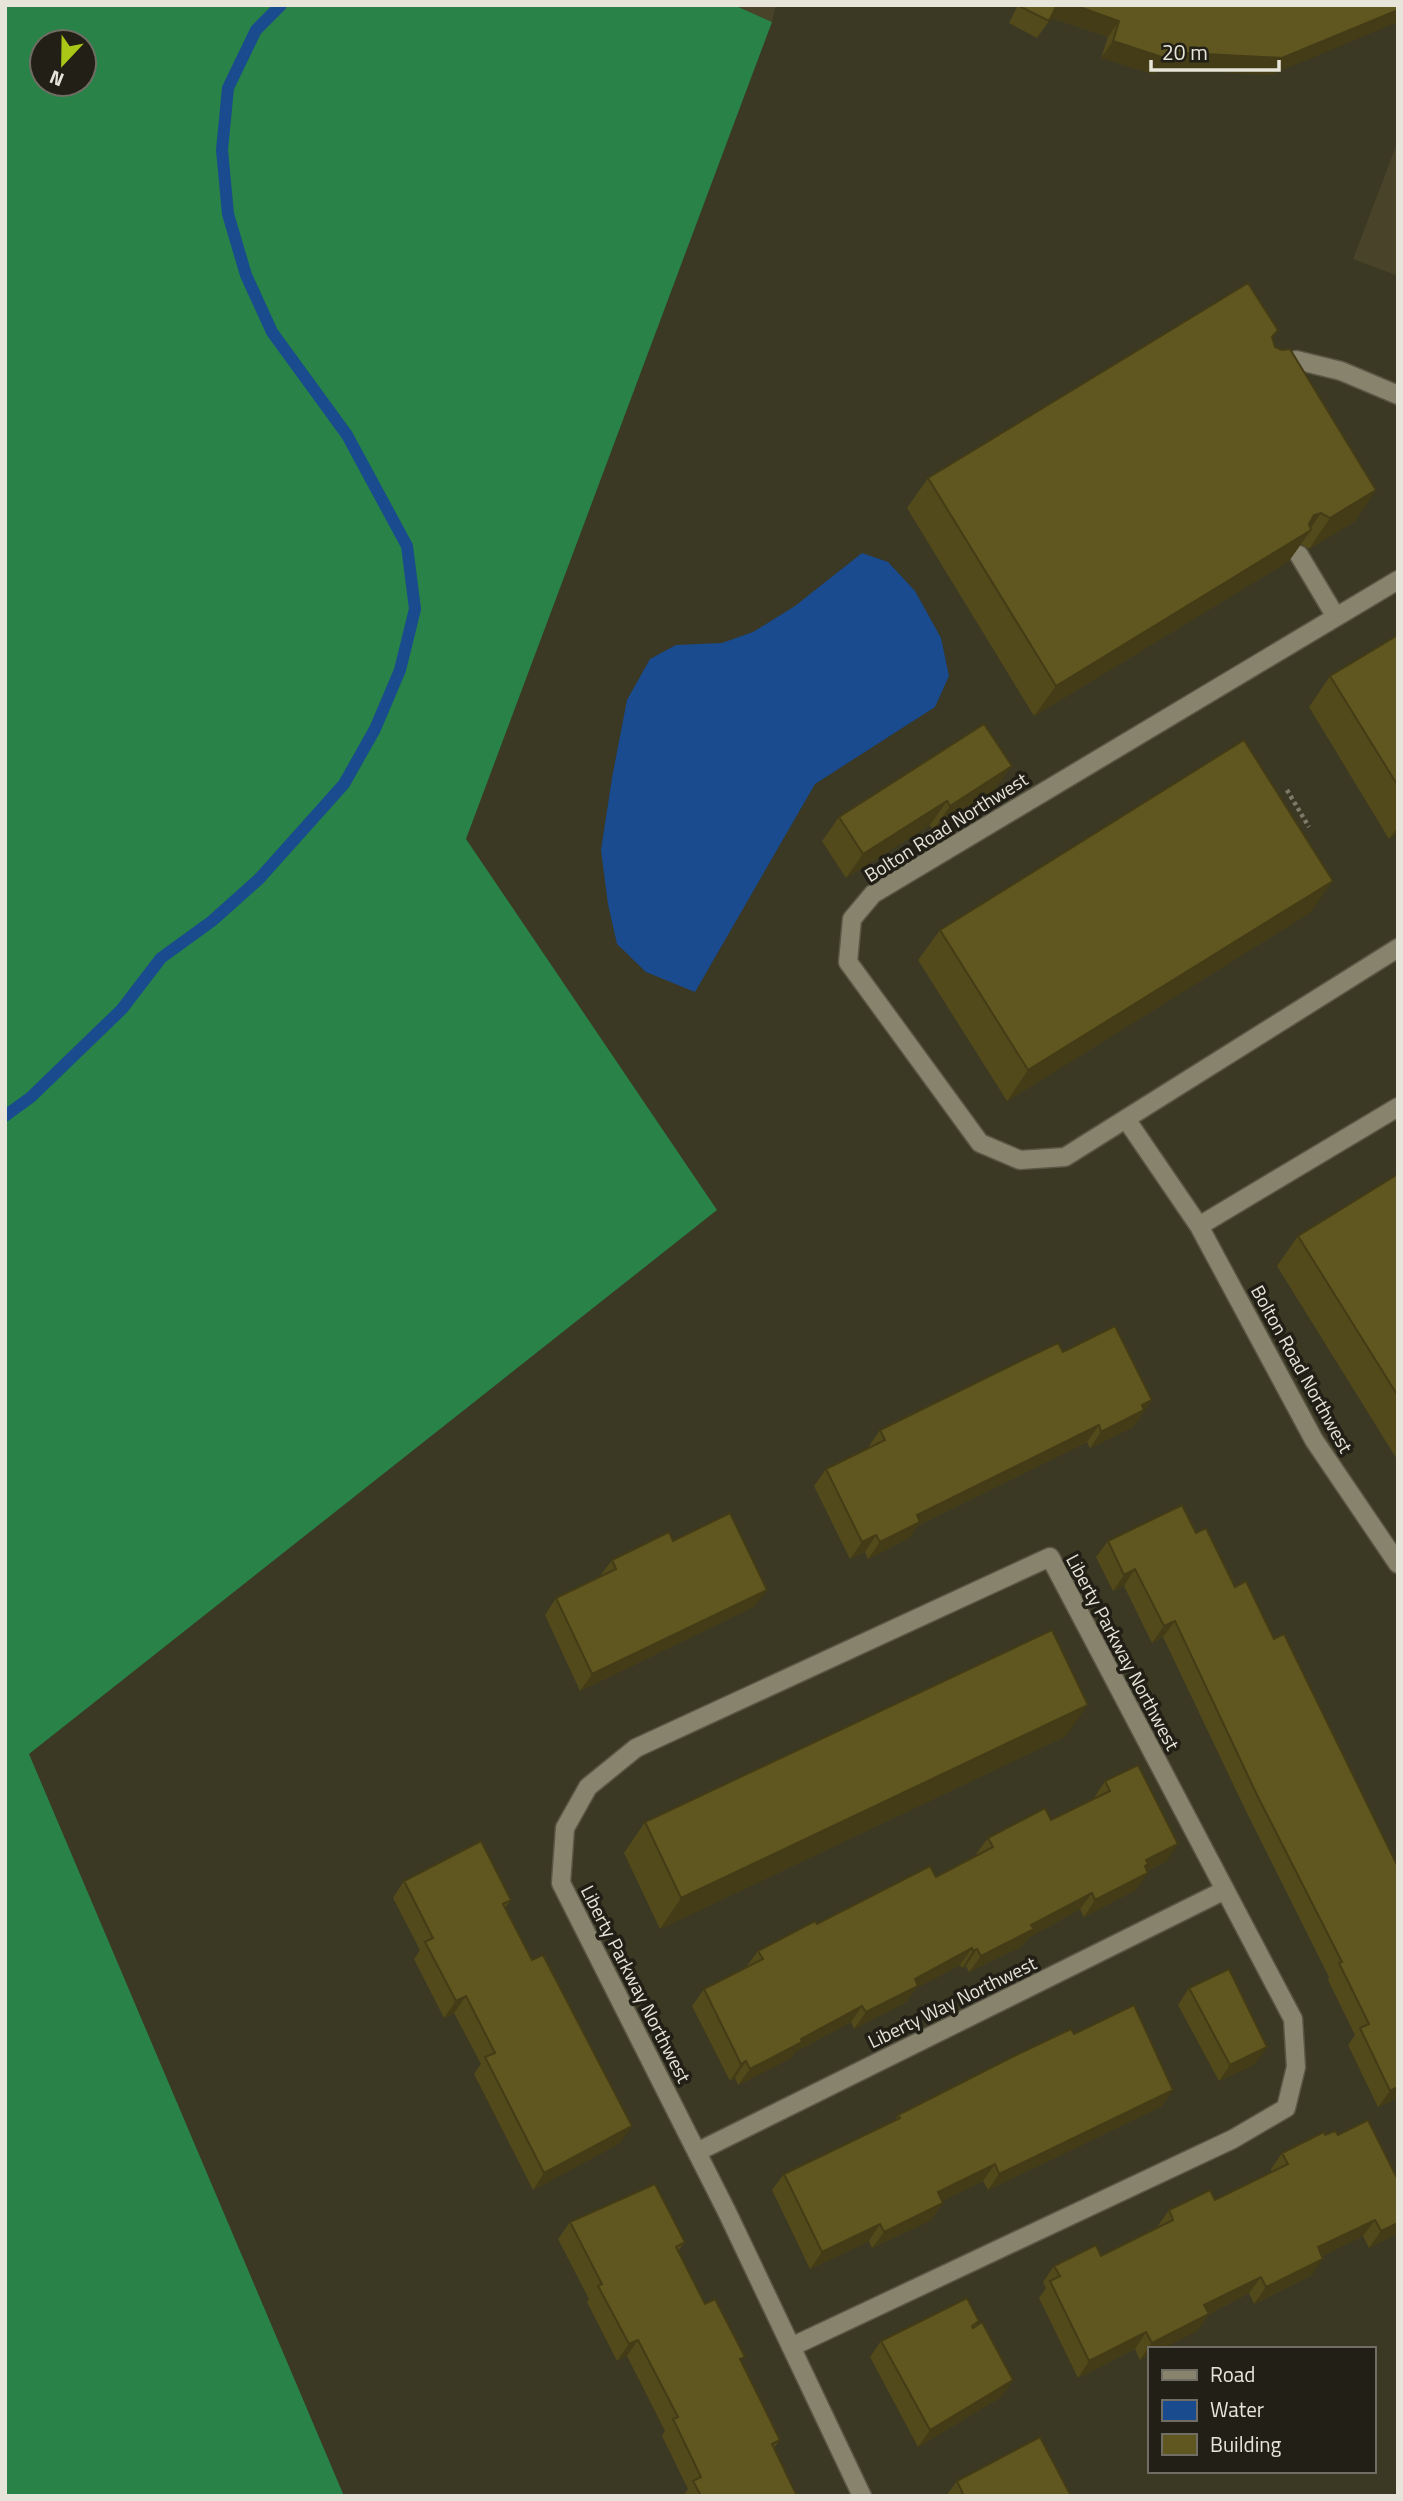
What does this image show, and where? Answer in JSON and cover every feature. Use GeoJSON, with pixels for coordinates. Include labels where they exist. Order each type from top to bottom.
{"type":"FeatureCollection","features":[{"type":"Feature","properties":{"kind":"street"},"geometry":{"type":"LineString","coordinates":[[1262,370],[1296,360],[1341,371],[1398,395]]}},
{"type":"Feature","properties":{"kind":"street"},"geometry":{"type":"LineString","coordinates":[[1299,555],[1336,617]]}},
{"type":"Feature","properties":{"kind":"street","name":"Bolton Road Northwest"},"geometry":{"type":"LineString","coordinates":[[1398,579],[873,894],[852,919],[848,962],[980,1143],[1020,1160],[1065,1157],[1398,948]]}},
{"type":"Feature","properties":{"kind":"street"},"geometry":{"type":"LineString","coordinates":[[1199,1226],[1398,1107]]}},
{"type":"Feature","properties":{"kind":"street","name":"Bolton Road Northwest"},"geometry":{"type":"LineString","coordinates":[[1126,1119],[1199,1226],[1314,1440],[1398,1564]]}},
{"type":"Feature","properties":{"kind":"street","name":"Liberty Parkway Northwest"},"geometry":{"type":"LineString","coordinates":[[791,2347],[1233,2139],[1286,2108],[1296,2067],[1293,2019],[1050,1557],[636,1748],[588,1787],[565,1828],[561,1883],[697,2151],[862,2496]]}},
{"type":"Feature","properties":{"kind":"street","name":"Liberty Way Northwest"},"geometry":{"type":"LineString","coordinates":[[697,2151],[1225,1890]]}},
{"type":"Feature","properties":{"kind":"path"},"geometry":{"type":"LineString","coordinates":[[1287,790],[1309,827]]}},
{"type":"Feature","properties":{"kind":"shaded area"},"geometry":{"type":"Polygon","coordinates":[[[734,5],[776,5],[772,22],[734,5]]]}},
{"type":"Feature","properties":{"kind":"shaded area"},"geometry":{"type":"Polygon","coordinates":[[[1398,141],[1398,276],[1353,259],[1398,141]]]}},
{"type":"Feature","properties":{"kind":"green space"},"geometry":{"type":"Polygon","coordinates":[[[5,5],[734,5],[772,22],[466,839],[717,1210],[29,1754],[344,2496],[5,2496],[5,5]]]}},
{"type":"Feature","properties":{"kind":"water"},"geometry":{"type":"Polygon","coordinates":[[[862,553],[888,562],[915,591],[941,638],[949,676],[935,707],[815,784],[695,992],[646,972],[617,944],[608,904],[601,850],[627,700],[650,659],[676,645],[722,643],[753,632],[795,606],[862,553]]]}},
{"type":"Feature","properties":{"kind":"building"},"geometry":{"type":"Polygon","coordinates":[[[1057,5],[1049,21],[1021,7],[1057,5]]]}},
{"type":"Feature","properties":{"kind":"building"},"geometry":{"type":"Polygon","coordinates":[[[1074,5],[1398,5],[1398,10],[1282,58],[1167,52],[1165,58],[1113,41],[1119,21],[1074,5]]]}},
{"type":"Feature","properties":{"kind":"building"},"geometry":{"type":"Polygon","coordinates":[[[1248,283],[1278,330],[1272,337],[1275,347],[1290,349],[1376,490],[1330,518],[1321,513],[1314,515],[1309,524],[1311,530],[1056,686],[928,478],[1248,283]]]}},
{"type":"Feature","properties":{"kind":"building"},"geometry":{"type":"Polygon","coordinates":[[[1398,635],[1398,786],[1330,676],[1398,635]]]}},
{"type":"Feature","properties":{"kind":"building"},"geometry":{"type":"Polygon","coordinates":[[[984,724],[1012,766],[950,806],[947,801],[863,854],[839,817],[984,724]]]}},
{"type":"Feature","properties":{"kind":"building"},"geometry":{"type":"Polygon","coordinates":[[[1244,740],[1333,881],[1028,1070],[940,930],[1244,740]]]}},
{"type":"Feature","properties":{"kind":"building"},"geometry":{"type":"Polygon","coordinates":[[[1398,1174],[1398,1396],[1298,1236],[1398,1174]]]}},
{"type":"Feature","properties":{"kind":"building"},"geometry":{"type":"Polygon","coordinates":[[[1115,1326],[1152,1400],[1142,1405],[1144,1410],[1101,1432],[1099,1425],[917,1515],[920,1522],[880,1542],[876,1535],[862,1542],[826,1469],[885,1440],[880,1430],[1058,1343],[1063,1352],[1115,1326]]]}},
{"type":"Feature","properties":{"kind":"building"},"geometry":{"type":"Polygon","coordinates":[[[1182,1505],[1196,1533],[1206,1528],[1235,1587],[1246,1581],[1274,1639],[1284,1634],[1398,1867],[1398,2087],[1390,2091],[1360,2028],[1369,2024],[1339,1963],[1342,1962],[1257,1795],[1175,1621],[1164,1626],[1135,1569],[1124,1575],[1108,1541],[1182,1505]]]}},
{"type":"Feature","properties":{"kind":"building"},"geometry":{"type":"Polygon","coordinates":[[[730,1513],[767,1590],[592,1674],[556,1598],[616,1569],[612,1560],[669,1532],[673,1541],[730,1513]]]}},
{"type":"Feature","properties":{"kind":"building"},"geometry":{"type":"Polygon","coordinates":[[[1052,1630],[1088,1705],[681,1898],[645,1822],[1052,1630]]]}},
{"type":"Feature","properties":{"kind":"building"},"geometry":{"type":"Polygon","coordinates":[[[1138,1765],[1178,1844],[1146,1860],[1148,1873],[1095,1900],[1092,1893],[1031,1925],[1034,1929],[981,1956],[977,1949],[973,1951],[972,1948],[915,1979],[918,1986],[866,2012],[862,2006],[750,2069],[746,2061],[741,2064],[704,1989],[763,1959],[758,1951],[815,1921],[817,1924],[930,1866],[936,1877],[993,1847],[988,1838],[1045,1808],[1051,1820],[1110,1791],[1105,1781],[1138,1765]]]}},
{"type":"Feature","properties":{"kind":"building"},"geometry":{"type":"Polygon","coordinates":[[[481,1841],[511,1900],[503,1904],[532,1960],[543,1955],[632,2126],[544,2173],[485,2057],[495,2053],[466,1996],[456,2001],[425,1942],[433,1938],[404,1881],[481,1841]]]}},
{"type":"Feature","properties":{"kind":"building"},"geometry":{"type":"Polygon","coordinates":[[[1229,1969],[1267,2047],[1230,2065],[1189,1988],[1229,1969]]]}},
{"type":"Feature","properties":{"kind":"building"},"geometry":{"type":"Polygon","coordinates":[[[1134,2005],[1173,2090],[999,2174],[995,2164],[938,2192],[943,2203],[884,2232],[880,2224],[822,2252],[784,2174],[900,2118],[898,2115],[1012,2057],[1071,2029],[1074,2034],[1134,2005]]]}},
{"type":"Feature","properties":{"kind":"building"},"geometry":{"type":"Polygon","coordinates":[[[1368,2120],[1398,2180],[1398,2223],[1381,2231],[1375,2220],[1318,2247],[1323,2259],[1266,2287],[1261,2277],[1204,2305],[1209,2314],[1152,2343],[1146,2332],[1089,2361],[1050,2281],[1060,2276],[1054,2266],[1096,2245],[1101,2256],[1173,2220],[1169,2210],[1210,2190],[1215,2200],[1288,2164],[1282,2153],[1324,2132],[1325,2135],[1335,2131],[1338,2135],[1368,2120]]]}},
{"type":"Feature","properties":{"kind":"building"},"geometry":{"type":"Polygon","coordinates":[[[655,2184],[685,2242],[676,2247],[705,2304],[715,2299],[745,2357],[740,2359],[780,2440],[772,2444],[797,2496],[701,2496],[693,2481],[701,2477],[673,2419],[678,2417],[638,2340],[629,2344],[598,2286],[602,2284],[570,2222],[655,2184]]]}},
{"type":"Feature","properties":{"kind":"building"},"geometry":{"type":"Polygon","coordinates":[[[967,2298],[979,2321],[973,2328],[982,2322],[1013,2380],[930,2430],[881,2341],[967,2298]]]}},
{"type":"Feature","properties":{"kind":"building"},"geometry":{"type":"Polygon","coordinates":[[[1040,2437],[1071,2496],[964,2496],[957,2481],[1040,2437]]]}},
{"type":"Feature","properties":{"kind":"waterway"},"geometry":{"type":"LineString","coordinates":[[5,1116],[31,1097],[122,1009],[161,958],[212,921],[259,879],[344,784],[375,729],[400,670],[415,609],[407,546],[347,435],[272,332],[246,275],[228,214],[222,150],[228,88],[256,30],[281,5]]}}]}
